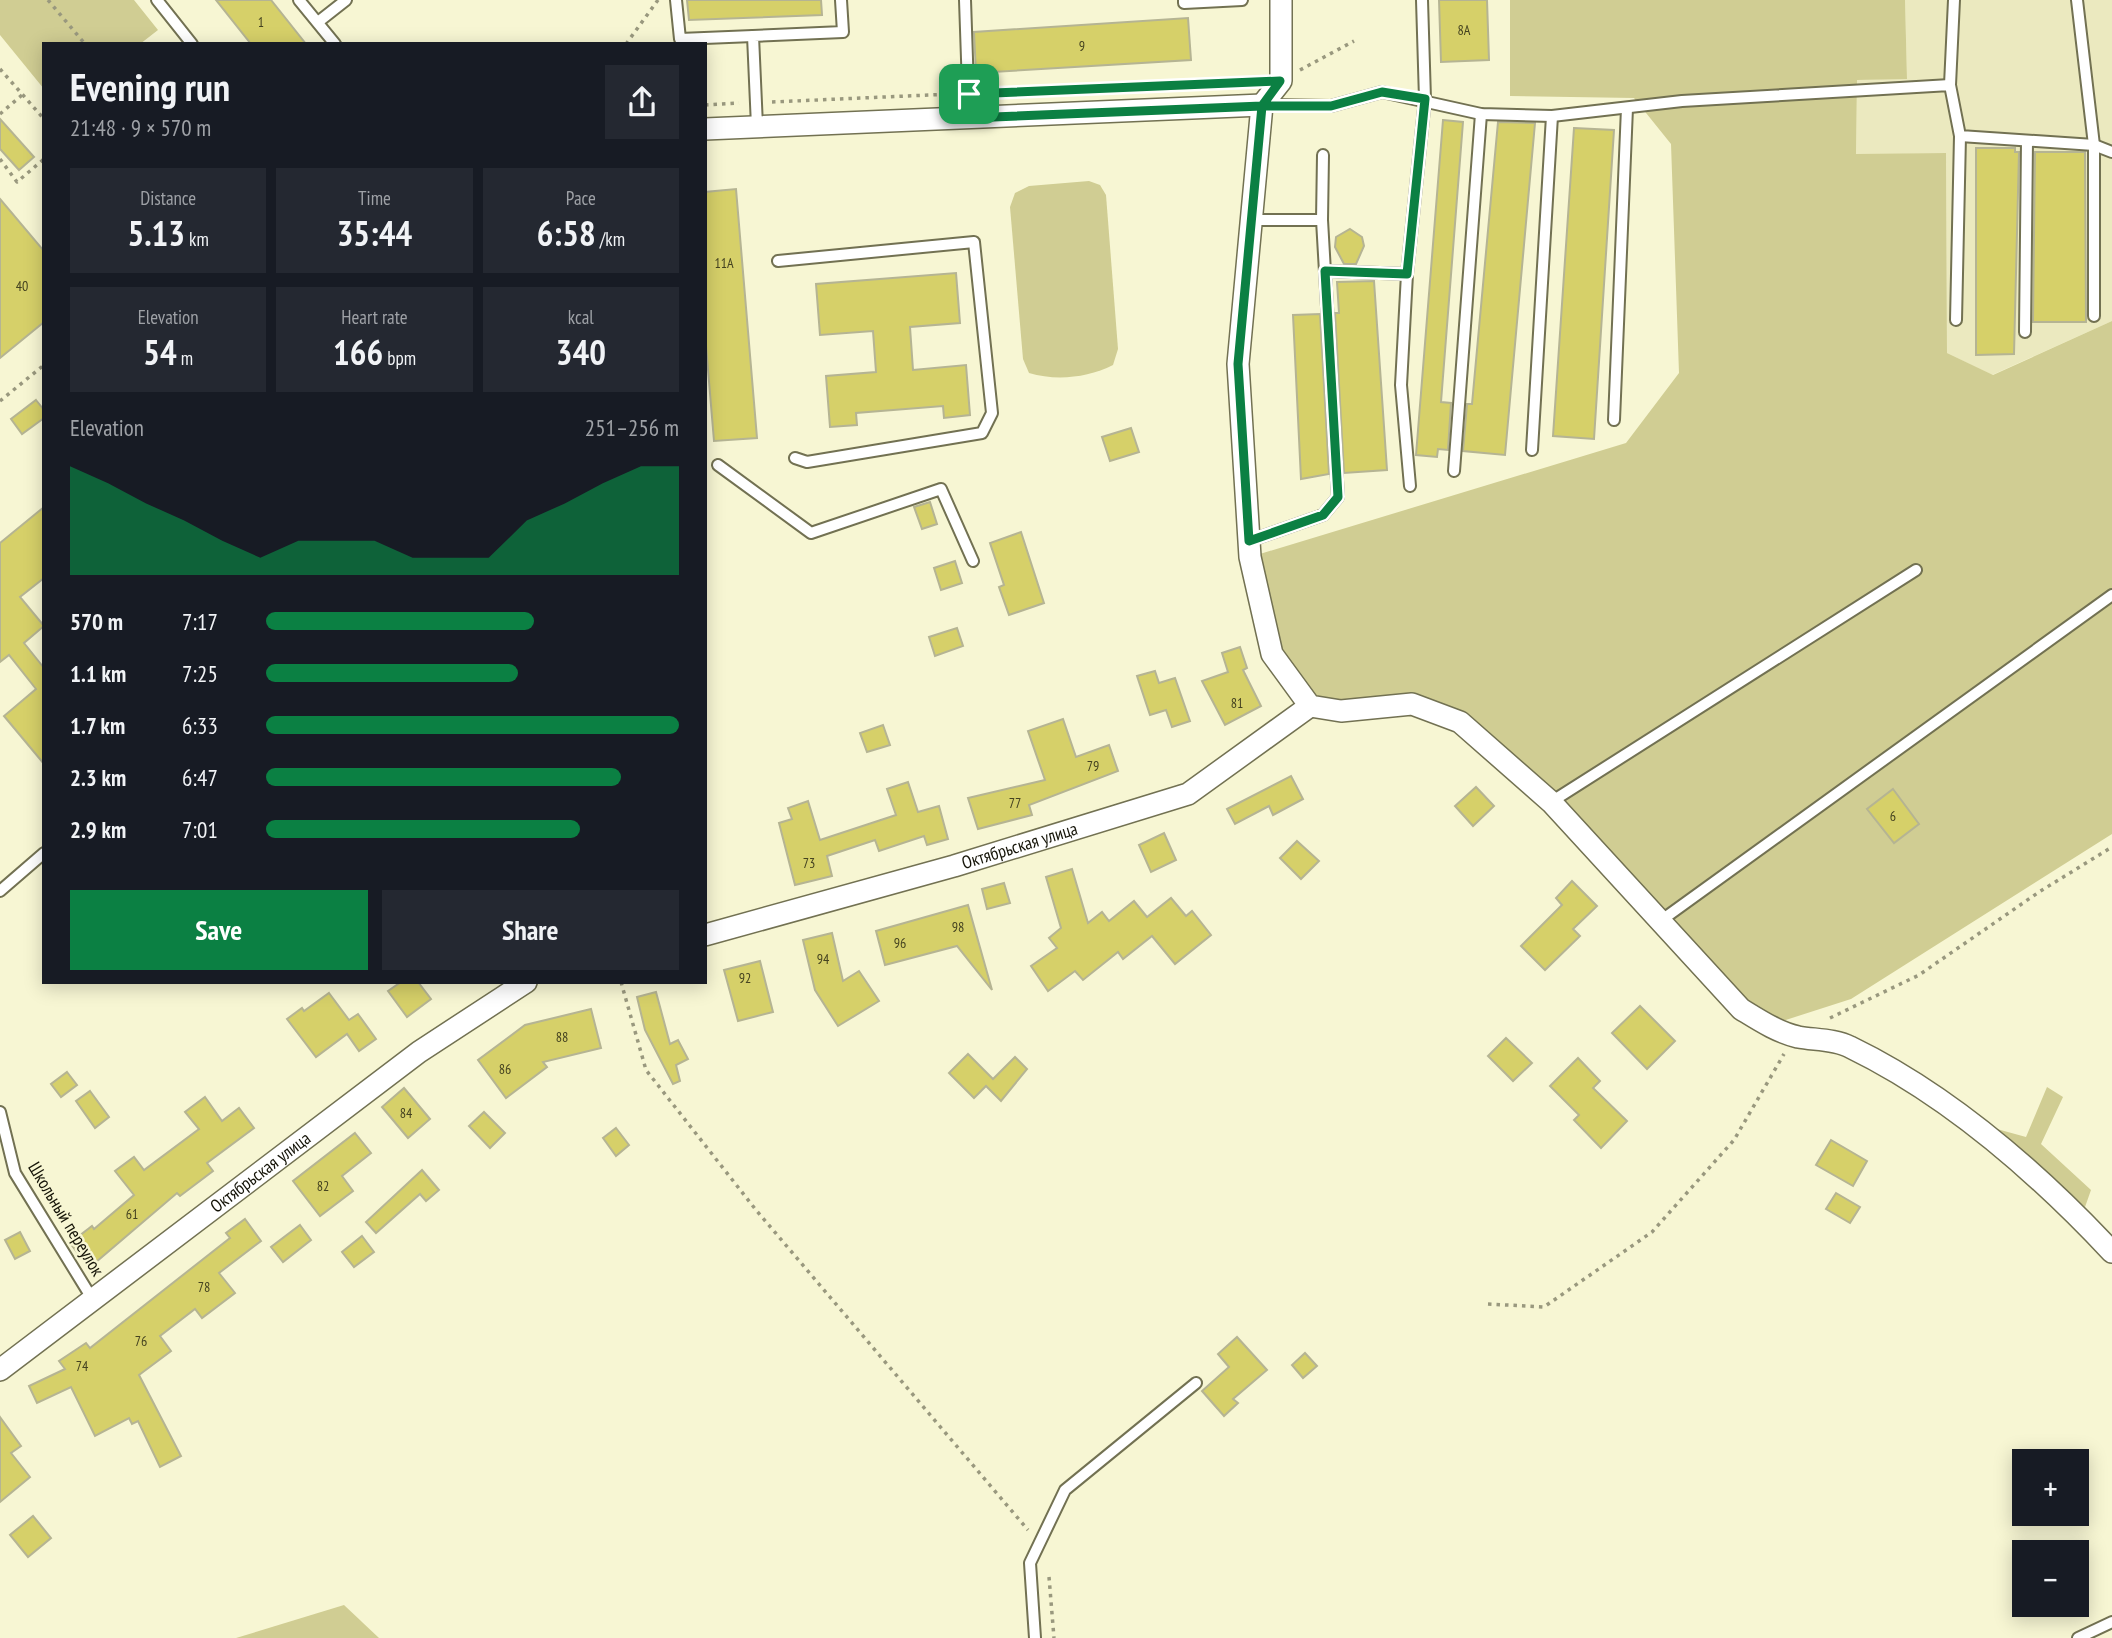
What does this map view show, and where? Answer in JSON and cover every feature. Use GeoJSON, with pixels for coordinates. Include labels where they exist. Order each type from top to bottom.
{"type":"FeatureCollection","features":[{"type":"Feature","properties":{"kind":"street"},"geometry":{"type":"LineString","coordinates":[[1281,0],[1280,81],[1262,106],[1238,364],[1249,541],[1272,654],[1310,706],[1341,711],[1412,704],[1460,722],[1551,802],[1658,922],[1741,1009],[1767,1026],[1794,1036],[1847,1045],[1942,1099],[2076,1214],[2112,1252]]}},
{"type":"Feature","properties":{"kind":"street"},"geometry":{"type":"LineString","coordinates":[[707,129],[1262,106]]}},
{"type":"Feature","properties":{"kind":"street","name":"Октябрьская улица"},"geometry":{"type":"LineString","coordinates":[[707,934],[954,866],[1188,794],[1310,706]]}},
{"type":"Feature","properties":{"kind":"street","name":"Октябрьская улица"},"geometry":{"type":"LineString","coordinates":[[0,1370],[419,1052],[523,984]]}},
{"type":"Feature","properties":{"kind":"lane"},"geometry":{"type":"LineString","coordinates":[[156,0],[190,42]]}},
{"type":"Feature","properties":{"kind":"lane"},"geometry":{"type":"LineString","coordinates":[[299,0],[333,42]]}},
{"type":"Feature","properties":{"kind":"lane"},"geometry":{"type":"LineString","coordinates":[[318,22],[346,0]]}},
{"type":"Feature","properties":{"kind":"lane"},"geometry":{"type":"LineString","coordinates":[[677,0],[680,39],[843,32],[841,0]]}},
{"type":"Feature","properties":{"kind":"lane"},"geometry":{"type":"LineString","coordinates":[[965,0],[969,118]]}},
{"type":"Feature","properties":{"kind":"lane"},"geometry":{"type":"LineString","coordinates":[[1184,0],[1184,3],[1242,0]]}},
{"type":"Feature","properties":{"kind":"lane"},"geometry":{"type":"LineString","coordinates":[[1410,486],[1401,385],[1407,274],[1425,99],[1422,0]]}},
{"type":"Feature","properties":{"kind":"lane"},"geometry":{"type":"LineString","coordinates":[[1954,0],[1950,85],[1960,136],[1956,320]]}},
{"type":"Feature","properties":{"kind":"lane"},"geometry":{"type":"LineString","coordinates":[[2077,0],[2094,145],[2094,316]]}},
{"type":"Feature","properties":{"kind":"lane"},"geometry":{"type":"LineString","coordinates":[[753,36],[757,126]]}},
{"type":"Feature","properties":{"kind":"lane"},"geometry":{"type":"LineString","coordinates":[[1262,106],[1331,106],[1382,92],[1425,99],[1481,114],[1552,116],[1950,85]]}},
{"type":"Feature","properties":{"kind":"lane"},"geometry":{"type":"LineString","coordinates":[[1614,420],[1628,108]]}},
{"type":"Feature","properties":{"kind":"lane"},"geometry":{"type":"LineString","coordinates":[[1454,471],[1481,114]]}},
{"type":"Feature","properties":{"kind":"lane"},"geometry":{"type":"LineString","coordinates":[[1532,450],[1552,116]]}},
{"type":"Feature","properties":{"kind":"lane"},"geometry":{"type":"LineString","coordinates":[[1960,136],[2094,145],[2112,152]]}},
{"type":"Feature","properties":{"kind":"lane"},"geometry":{"type":"LineString","coordinates":[[2025,332],[2027,141]]}},
{"type":"Feature","properties":{"kind":"lane"},"geometry":{"type":"LineString","coordinates":[[1249,541],[1323,515],[1338,497],[1322,220],[1323,155]]}},
{"type":"Feature","properties":{"kind":"lane"},"geometry":{"type":"LineString","coordinates":[[1251,220],[1322,220]]}},
{"type":"Feature","properties":{"kind":"lane"},"geometry":{"type":"LineString","coordinates":[[778,261],[974,242],[992,413],[982,433],[807,462],[795,458]]}},
{"type":"Feature","properties":{"kind":"lane"},"geometry":{"type":"LineString","coordinates":[[1325,271],[1407,274]]}},
{"type":"Feature","properties":{"kind":"lane"},"geometry":{"type":"LineString","coordinates":[[718,465],[811,533],[941,489],[973,561]]}},
{"type":"Feature","properties":{"kind":"lane"},"geometry":{"type":"LineString","coordinates":[[1551,802],[1916,570]]}},
{"type":"Feature","properties":{"kind":"lane"},"geometry":{"type":"LineString","coordinates":[[1658,922],[2112,596]]}},
{"type":"Feature","properties":{"kind":"lane"},"geometry":{"type":"LineString","coordinates":[[0,891],[42,855]]}},
{"type":"Feature","properties":{"kind":"lane","name":"Школьный переулок"},"geometry":{"type":"LineString","coordinates":[[1,1113],[15,1173],[93,1300]]}},
{"type":"Feature","properties":{"kind":"lane"},"geometry":{"type":"LineString","coordinates":[[1035,1638],[1030,1563],[1037,1543],[1065,1490],[1196,1383]]}},
{"type":"Feature","properties":{"kind":"lane"},"geometry":{"type":"LineString","coordinates":[[2078,1638],[2112,1622]]}},
{"type":"Feature","properties":{"kind":"path"},"geometry":{"type":"LineString","coordinates":[[48,0],[83,42]]}},
{"type":"Feature","properties":{"kind":"path"},"geometry":{"type":"LineString","coordinates":[[627,42],[658,0]]}},
{"type":"Feature","properties":{"kind":"path"},"geometry":{"type":"LineString","coordinates":[[1280,81],[1354,41]]}},
{"type":"Feature","properties":{"kind":"path"},"geometry":{"type":"LineString","coordinates":[[0,69],[42,117]]}},
{"type":"Feature","properties":{"kind":"path"},"geometry":{"type":"LineString","coordinates":[[707,104],[1240,82]]}},
{"type":"Feature","properties":{"kind":"path"},"geometry":{"type":"LineString","coordinates":[[0,114],[23,94]]}},
{"type":"Feature","properties":{"kind":"path"},"geometry":{"type":"LineString","coordinates":[[0,159],[17,182],[42,161]]}},
{"type":"Feature","properties":{"kind":"path"},"geometry":{"type":"LineString","coordinates":[[0,401],[42,367]]}},
{"type":"Feature","properties":{"kind":"path"},"geometry":{"type":"LineString","coordinates":[[1488,1304],[1544,1307],[1652,1232],[1734,1140],[1794,1036],[1919,975],[2039,892],[2112,847]]}},
{"type":"Feature","properties":{"kind":"path"},"geometry":{"type":"LineString","coordinates":[[622,984],[646,1070],[756,1210],[1046,1555],[1054,1638]]}},
{"type":"Feature","properties":{"kind":"shaded area"},"geometry":{"type":"Polygon","coordinates":[[[0,0],[134,0],[158,30],[143,42],[42,42],[42,87],[0,35],[0,0]]]}},
{"type":"Feature","properties":{"kind":"shaded area"},"geometry":{"type":"Polygon","coordinates":[[[1510,0],[1905,0],[1907,79],[1857,80],[1856,154],[1946,153],[1947,353],[1993,375],[2112,321],[2112,834],[1851,999],[1767,1026],[1460,722],[1412,704],[1310,706],[1272,654],[1250,557],[1626,443],[1679,373],[1671,144],[1634,98],[1510,96],[1510,0]]]}},
{"type":"Feature","properties":{"kind":"shaded area"},"geometry":{"type":"Polygon","coordinates":[[[1905,0],[2112,0],[2112,321],[1992,375],[1947,353],[1946,153],[1856,155],[1857,80],[1907,78],[1905,0]]]}},
{"type":"Feature","properties":{"kind":"shaded area"},"geometry":{"type":"Polygon","coordinates":[[[1089,181],[1100,185],[1106,195],[1118,349],[1113,365],[1093,373],[1061,377],[1029,373],[1023,359],[1010,207],[1015,193],[1029,186],[1089,181]]]}},
{"type":"Feature","properties":{"kind":"shaded area"},"geometry":{"type":"Polygon","coordinates":[[[2047,1087],[2063,1097],[2041,1144],[2091,1190],[2085,1207],[1986,1126],[2026,1137],[2047,1087]]]}},
{"type":"Feature","properties":{"kind":"shaded area"},"geometry":{"type":"Polygon","coordinates":[[[344,1605],[379,1638],[236,1638],[344,1605]]]}},
{"type":"Feature","properties":{"kind":"building"},"geometry":{"type":"Polygon","coordinates":[[[216,0],[271,0],[304,42],[249,42],[216,0]]]}},
{"type":"Feature","properties":{"kind":"building"},"geometry":{"type":"Polygon","coordinates":[[[687,0],[821,0],[822,15],[689,20],[687,0]]]}},
{"type":"Feature","properties":{"kind":"building"},"geometry":{"type":"Polygon","coordinates":[[[1439,0],[1487,0],[1489,60],[1441,62],[1439,0]]]}},
{"type":"Feature","properties":{"kind":"building"},"geometry":{"type":"Polygon","coordinates":[[[1188,18],[1191,60],[976,73],[974,32],[1188,18]]]}},
{"type":"Feature","properties":{"kind":"building"},"geometry":{"type":"Polygon","coordinates":[[[0,119],[34,157],[19,170],[0,149],[0,119]]]}},
{"type":"Feature","properties":{"kind":"building"},"geometry":{"type":"Polygon","coordinates":[[[1443,120],[1463,122],[1441,402],[1451,403],[1448,450],[1438,449],[1437,457],[1416,455],[1443,120]]]}},
{"type":"Feature","properties":{"kind":"building"},"geometry":{"type":"Polygon","coordinates":[[[1498,122],[1535,123],[1505,455],[1463,451],[1467,404],[1472,404],[1498,122]]]}},
{"type":"Feature","properties":{"kind":"building"},"geometry":{"type":"Polygon","coordinates":[[[1574,128],[1614,130],[1594,439],[1553,436],[1574,128]]]}},
{"type":"Feature","properties":{"kind":"building"},"geometry":{"type":"Polygon","coordinates":[[[1976,148],[2015,148],[2015,152],[2019,152],[2014,354],[1976,355],[1976,148]]]}},
{"type":"Feature","properties":{"kind":"building"},"geometry":{"type":"Polygon","coordinates":[[[2035,152],[2085,152],[2086,322],[2033,322],[2035,152]]]}},
{"type":"Feature","properties":{"kind":"building"},"geometry":{"type":"Polygon","coordinates":[[[736,189],[757,438],[714,441],[707,358],[707,192],[736,189]]]}},
{"type":"Feature","properties":{"kind":"building"},"geometry":{"type":"Polygon","coordinates":[[[0,199],[42,249],[42,324],[0,358],[0,199]]]}},
{"type":"Feature","properties":{"kind":"building"},"geometry":{"type":"Polygon","coordinates":[[[1350,229],[1362,237],[1364,246],[1356,264],[1344,264],[1335,247],[1336,237],[1350,229]]]}},
{"type":"Feature","properties":{"kind":"building"},"geometry":{"type":"Polygon","coordinates":[[[956,273],[960,323],[910,327],[913,370],[966,365],[970,415],[944,418],[943,406],[856,413],[857,425],[830,427],[826,376],[876,372],[873,331],[820,335],[816,284],[956,273]]]}},
{"type":"Feature","properties":{"kind":"building"},"geometry":{"type":"Polygon","coordinates":[[[1374,281],[1387,470],[1344,473],[1335,313],[1339,313],[1337,282],[1374,281]]]}},
{"type":"Feature","properties":{"kind":"building"},"geometry":{"type":"Polygon","coordinates":[[[1320,314],[1329,474],[1301,479],[1293,315],[1320,314]]]}},
{"type":"Feature","properties":{"kind":"building"},"geometry":{"type":"Polygon","coordinates":[[[36,400],[42,408],[42,419],[22,434],[11,419],[36,400]]]}},
{"type":"Feature","properties":{"kind":"building"},"geometry":{"type":"Polygon","coordinates":[[[1131,428],[1139,452],[1110,461],[1102,437],[1131,428]]]}},
{"type":"Feature","properties":{"kind":"building"},"geometry":{"type":"Polygon","coordinates":[[[930,502],[937,524],[922,529],[914,507],[930,502]]]}},
{"type":"Feature","properties":{"kind":"building"},"geometry":{"type":"Polygon","coordinates":[[[42,509],[42,580],[20,597],[42,624],[42,628],[24,643],[42,666],[42,762],[4,716],[36,689],[9,655],[0,662],[0,543],[42,509]]]}},
{"type":"Feature","properties":{"kind":"building"},"geometry":{"type":"Polygon","coordinates":[[[1021,532],[1044,603],[1009,615],[999,587],[1004,585],[990,543],[1021,532]]]}},
{"type":"Feature","properties":{"kind":"building"},"geometry":{"type":"Polygon","coordinates":[[[955,561],[962,583],[941,590],[934,568],[955,561]]]}},
{"type":"Feature","properties":{"kind":"building"},"geometry":{"type":"Polygon","coordinates":[[[957,628],[963,646],[935,656],[929,637],[957,628]]]}},
{"type":"Feature","properties":{"kind":"building"},"geometry":{"type":"Polygon","coordinates":[[[1240,647],[1247,668],[1243,670],[1261,706],[1225,725],[1202,681],[1228,672],[1222,653],[1240,647]]]}},
{"type":"Feature","properties":{"kind":"building"},"geometry":{"type":"Polygon","coordinates":[[[1155,671],[1159,683],[1175,678],[1190,721],[1172,727],[1166,710],[1150,715],[1137,676],[1155,671]]]}},
{"type":"Feature","properties":{"kind":"building"},"geometry":{"type":"Polygon","coordinates":[[[1063,719],[1076,757],[1109,745],[1118,771],[1029,805],[1032,815],[978,829],[968,798],[1045,780],[1028,731],[1063,719]]]}},
{"type":"Feature","properties":{"kind":"building"},"geometry":{"type":"Polygon","coordinates":[[[883,725],[890,745],[867,752],[860,733],[883,725]]]}},
{"type":"Feature","properties":{"kind":"building"},"geometry":{"type":"Polygon","coordinates":[[[1291,776],[1303,799],[1273,815],[1269,806],[1235,824],[1227,809],[1291,776]]]}},
{"type":"Feature","properties":{"kind":"building"},"geometry":{"type":"Polygon","coordinates":[[[908,782],[918,812],[939,806],[948,839],[927,845],[924,836],[879,851],[875,840],[827,856],[832,876],[795,885],[779,823],[792,819],[788,808],[808,801],[820,840],[896,815],[887,789],[908,782]]]}},
{"type":"Feature","properties":{"kind":"building"},"geometry":{"type":"Polygon","coordinates":[[[1476,787],[1494,806],[1473,826],[1455,806],[1476,787]]]}},
{"type":"Feature","properties":{"kind":"building"},"geometry":{"type":"Polygon","coordinates":[[[1893,789],[1919,824],[1894,843],[1867,809],[1893,789]]]}},
{"type":"Feature","properties":{"kind":"building"},"geometry":{"type":"Polygon","coordinates":[[[1164,833],[1176,860],[1151,872],[1139,845],[1164,833]]]}},
{"type":"Feature","properties":{"kind":"building"},"geometry":{"type":"Polygon","coordinates":[[[1297,841],[1319,861],[1301,879],[1280,858],[1297,841]]]}},
{"type":"Feature","properties":{"kind":"building"},"geometry":{"type":"Polygon","coordinates":[[[1072,869],[1088,923],[1102,912],[1109,921],[1134,901],[1147,917],[1171,898],[1186,916],[1192,911],[1211,935],[1175,964],[1152,936],[1123,959],[1118,952],[1083,980],[1075,971],[1048,991],[1031,966],[1057,948],[1049,938],[1061,928],[1046,877],[1072,869]]]}},
{"type":"Feature","properties":{"kind":"building"},"geometry":{"type":"Polygon","coordinates":[[[1572,881],[1597,906],[1573,929],[1580,936],[1545,970],[1521,946],[1562,905],[1556,898],[1572,881]]]}},
{"type":"Feature","properties":{"kind":"building"},"geometry":{"type":"Polygon","coordinates":[[[1004,883],[1010,903],[987,909],[982,889],[1004,883]]]}},
{"type":"Feature","properties":{"kind":"building"},"geometry":{"type":"Polygon","coordinates":[[[968,905],[992,990],[957,946],[885,965],[876,931],[968,905]]]}},
{"type":"Feature","properties":{"kind":"building"},"geometry":{"type":"Polygon","coordinates":[[[832,933],[843,981],[859,971],[879,1001],[838,1026],[815,990],[803,940],[832,933]]]}},
{"type":"Feature","properties":{"kind":"building"},"geometry":{"type":"Polygon","coordinates":[[[760,961],[773,1012],[738,1021],[724,970],[760,961]]]}},
{"type":"Feature","properties":{"kind":"building"},"geometry":{"type":"Polygon","coordinates":[[[398,984],[420,984],[431,999],[407,1017],[388,991],[398,984]]]}},
{"type":"Feature","properties":{"kind":"building"},"geometry":{"type":"Polygon","coordinates":[[[656,992],[670,1044],[678,1040],[688,1059],[676,1065],[680,1081],[673,1084],[645,1030],[637,997],[656,992]]]}},
{"type":"Feature","properties":{"kind":"building"},"geometry":{"type":"Polygon","coordinates":[[[329,993],[349,1020],[358,1014],[376,1039],[359,1051],[347,1034],[316,1057],[287,1019],[302,1008],[304,1011],[329,993]]]}},
{"type":"Feature","properties":{"kind":"building"},"geometry":{"type":"Polygon","coordinates":[[[1640,1006],[1675,1041],[1647,1069],[1612,1033],[1640,1006]]]}},
{"type":"Feature","properties":{"kind":"building"},"geometry":{"type":"Polygon","coordinates":[[[591,1009],[601,1048],[543,1062],[547,1067],[506,1098],[478,1060],[525,1025],[591,1009]]]}},
{"type":"Feature","properties":{"kind":"building"},"geometry":{"type":"Polygon","coordinates":[[[1506,1038],[1532,1063],[1513,1081],[1488,1056],[1506,1038]]]}},
{"type":"Feature","properties":{"kind":"building"},"geometry":{"type":"Polygon","coordinates":[[[968,1054],[993,1079],[1015,1057],[1027,1069],[1001,1101],[986,1086],[974,1098],[949,1073],[968,1054]]]}},
{"type":"Feature","properties":{"kind":"building"},"geometry":{"type":"Polygon","coordinates":[[[1578,1058],[1600,1081],[1593,1088],[1627,1121],[1601,1148],[1574,1120],[1579,1115],[1550,1086],[1578,1058]]]}},
{"type":"Feature","properties":{"kind":"building"},"geometry":{"type":"Polygon","coordinates":[[[67,1072],[77,1085],[61,1097],[51,1084],[67,1072]]]}},
{"type":"Feature","properties":{"kind":"building"},"geometry":{"type":"Polygon","coordinates":[[[404,1088],[430,1119],[408,1138],[382,1107],[404,1088]]]}},
{"type":"Feature","properties":{"kind":"building"},"geometry":{"type":"Polygon","coordinates":[[[90,1091],[109,1117],[95,1128],[76,1101],[90,1091]]]}},
{"type":"Feature","properties":{"kind":"building"},"geometry":{"type":"Polygon","coordinates":[[[205,1097],[222,1121],[239,1108],[254,1128],[207,1163],[213,1171],[180,1196],[177,1193],[89,1268],[70,1243],[92,1226],[94,1229],[134,1195],[115,1171],[134,1157],[144,1170],[199,1129],[185,1112],[205,1097]]]}},
{"type":"Feature","properties":{"kind":"building"},"geometry":{"type":"Polygon","coordinates":[[[484,1112],[505,1133],[490,1148],[469,1126],[484,1112]]]}},
{"type":"Feature","properties":{"kind":"building"},"geometry":{"type":"Polygon","coordinates":[[[616,1128],[629,1145],[616,1156],[603,1138],[616,1128]]]}},
{"type":"Feature","properties":{"kind":"building"},"geometry":{"type":"Polygon","coordinates":[[[355,1133],[371,1153],[342,1176],[353,1191],[320,1216],[293,1181],[355,1133]]]}},
{"type":"Feature","properties":{"kind":"building"},"geometry":{"type":"Polygon","coordinates":[[[1831,1140],[1867,1161],[1853,1186],[1816,1165],[1831,1140]]]}},
{"type":"Feature","properties":{"kind":"building"},"geometry":{"type":"Polygon","coordinates":[[[422,1170],[439,1190],[426,1201],[420,1194],[376,1233],[366,1222],[422,1170]]]}},
{"type":"Feature","properties":{"kind":"building"},"geometry":{"type":"Polygon","coordinates":[[[1836,1193],[1860,1207],[1850,1223],[1826,1209],[1836,1193]]]}},
{"type":"Feature","properties":{"kind":"building"},"geometry":{"type":"Polygon","coordinates":[[[245,1219],[261,1241],[219,1273],[235,1293],[202,1318],[195,1309],[160,1336],[171,1351],[139,1375],[181,1456],[160,1467],[138,1421],[132,1424],[129,1418],[95,1436],[71,1387],[37,1403],[29,1386],[65,1369],[59,1361],[86,1343],[90,1348],[230,1238],[226,1233],[245,1219]]]}},
{"type":"Feature","properties":{"kind":"building"},"geometry":{"type":"Polygon","coordinates":[[[300,1225],[311,1240],[283,1262],[271,1247],[300,1225]]]}},
{"type":"Feature","properties":{"kind":"building"},"geometry":{"type":"Polygon","coordinates":[[[20,1232],[30,1251],[15,1259],[5,1240],[20,1232]]]}},
{"type":"Feature","properties":{"kind":"building"},"geometry":{"type":"Polygon","coordinates":[[[362,1236],[374,1252],[354,1267],[342,1252],[362,1236]]]}},
{"type":"Feature","properties":{"kind":"building"},"geometry":{"type":"Polygon","coordinates":[[[1237,1337],[1267,1370],[1233,1399],[1238,1403],[1224,1416],[1202,1391],[1229,1367],[1218,1354],[1237,1337]]]}},
{"type":"Feature","properties":{"kind":"building"},"geometry":{"type":"Polygon","coordinates":[[[1305,1353],[1317,1366],[1303,1378],[1292,1365],[1305,1353]]]}},
{"type":"Feature","properties":{"kind":"building"},"geometry":{"type":"Polygon","coordinates":[[[0,1417],[21,1446],[11,1453],[30,1477],[0,1502],[0,1417]]]}},
{"type":"Feature","properties":{"kind":"building"},"geometry":{"type":"Polygon","coordinates":[[[33,1516],[51,1538],[28,1557],[10,1535],[33,1516]]]}},
{"type":"Feature","properties":{"kind":"route"},"geometry":{"type":"LineString","coordinates":[[969,94],[969,118],[1262,106],[1238,364],[1249,541],[1323,515],[1338,497],[1325,271],[1407,274],[1425,99],[1382,92],[1331,106],[1262,106],[1280,81],[969,94]]}}]}
